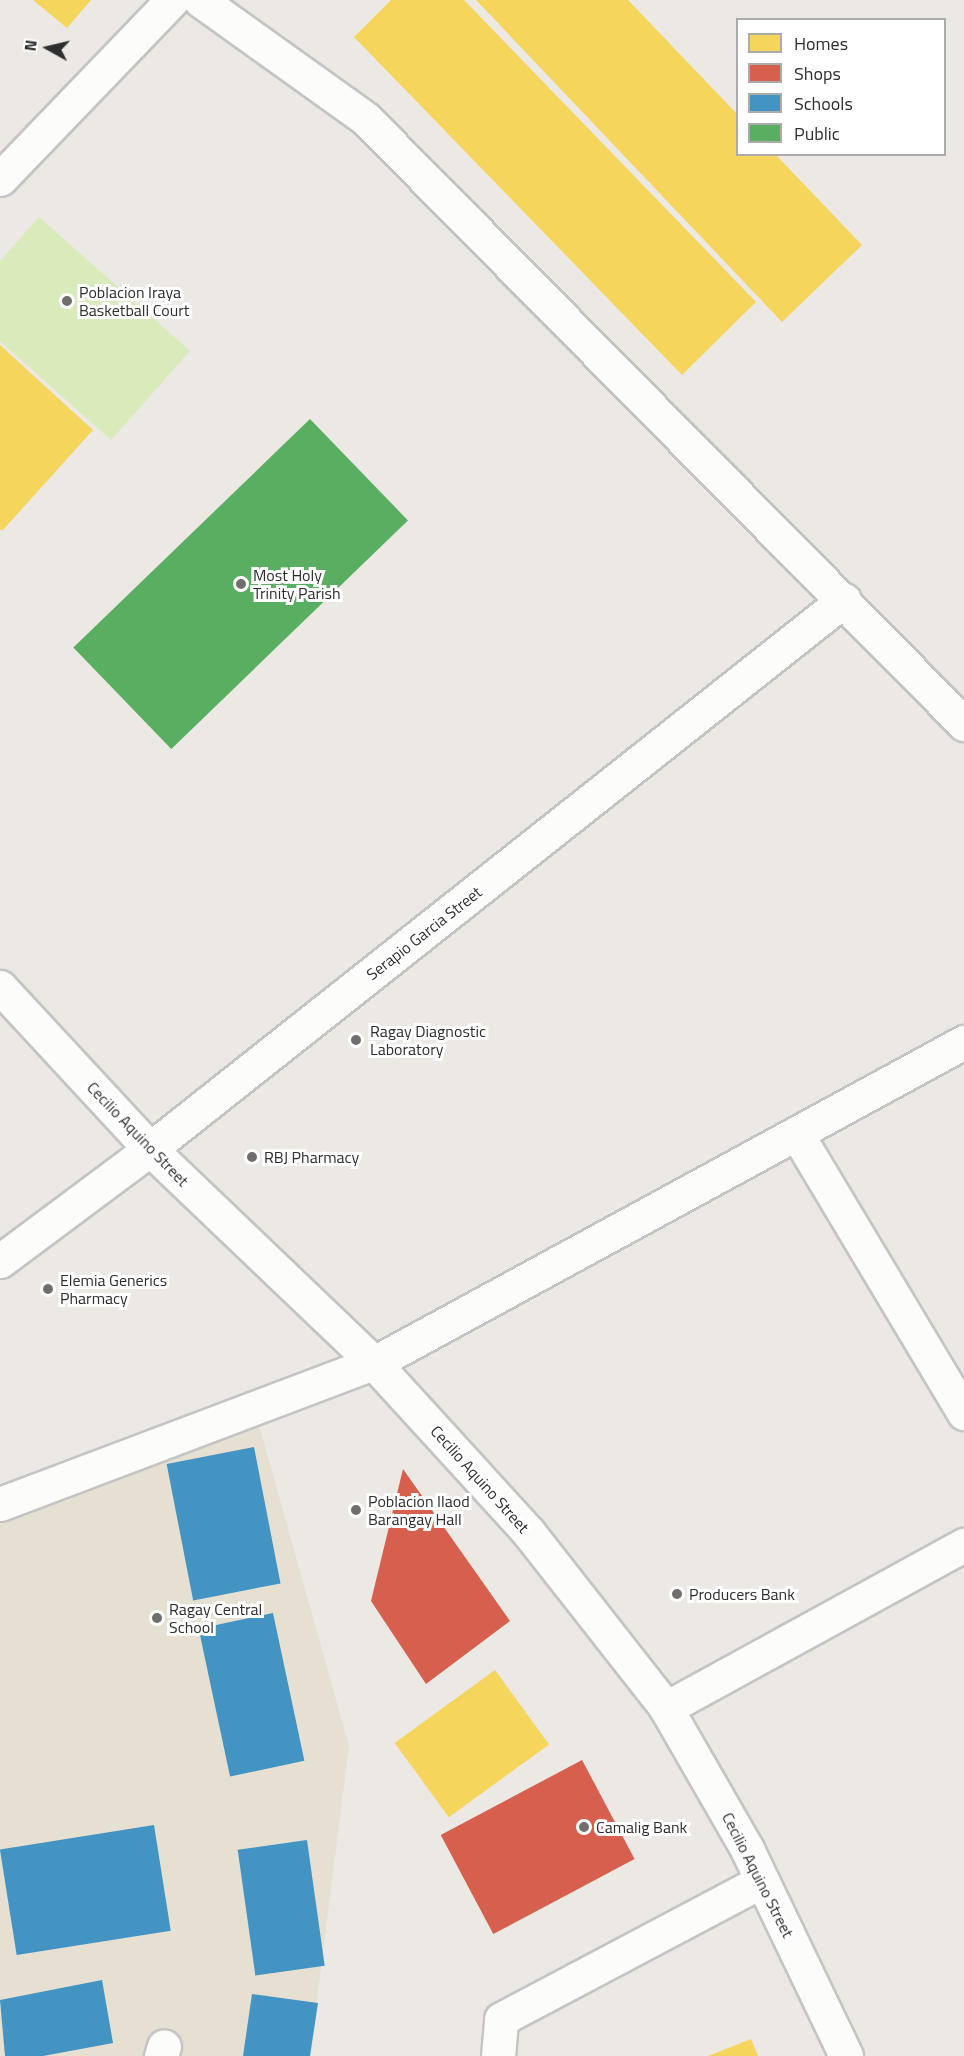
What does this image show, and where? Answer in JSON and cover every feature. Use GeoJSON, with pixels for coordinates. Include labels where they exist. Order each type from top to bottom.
{"type":"FeatureCollection","features":[{"type":"Feature","properties":{"kind":"street"},"geometry":{"type":"LineString","coordinates":[[0,179],[172,0]]}},
{"type":"Feature","properties":{"kind":"street"},"geometry":{"type":"LineString","coordinates":[[200,0],[366,119],[844,600],[964,724]]}},
{"type":"Feature","properties":{"kind":"street","name":"Serapio Garcia Street"},"geometry":{"type":"LineString","coordinates":[[0,1261],[150,1149],[844,600]]}},
{"type":"Feature","properties":{"kind":"street","name":"Cecilio Aquino Street"},"geometry":{"type":"LineString","coordinates":[[0,987],[150,1149],[374,1363],[529,1533],[666,1707],[762,1881],[846,2056]]}},
{"type":"Feature","properties":{"kind":"street"},"geometry":{"type":"LineString","coordinates":[[0,1504],[374,1363],[798,1136],[964,1042]]}},
{"type":"Feature","properties":{"kind":"street"},"geometry":{"type":"LineString","coordinates":[[798,1136],[964,1413]]}},
{"type":"Feature","properties":{"kind":"street"},"geometry":{"type":"LineString","coordinates":[[666,1707],[964,1545]]}},
{"type":"Feature","properties":{"kind":"street"},"geometry":{"type":"LineString","coordinates":[[498,2056],[501,2019],[762,1881]]}},
{"type":"Feature","properties":{"kind":"shaded area","name":"Ragay Central School"},"geometry":{"type":"Polygon","coordinates":[[[252,1400],[349,1746],[310,2056],[0,2056],[0,1491],[252,1400]]]}},
{"type":"Feature","properties":{"kind":"green space","name":"Poblacion Iraya Basketball Court"},"geometry":{"type":"Polygon","coordinates":[[[39,217],[190,351],[111,440],[0,341],[0,261],[39,217]]]}},
{"type":"Feature","properties":{"kind":"building: Homes"},"geometry":{"type":"Polygon","coordinates":[[[33,0],[91,0],[67,28],[33,0]]]}},
{"type":"Feature","properties":{"kind":"building: Homes"},"geometry":{"type":"Polygon","coordinates":[[[391,0],[464,0],[756,302],[682,375],[354,37],[391,0]]]}},
{"type":"Feature","properties":{"kind":"building: Homes"},"geometry":{"type":"Polygon","coordinates":[[[476,0],[628,0],[736,113],[736,156],[777,156],[862,245],[782,322],[476,0]]]}},
{"type":"Feature","properties":{"kind":"building: Homes"},"geometry":{"type":"Polygon","coordinates":[[[0,345],[93,430],[2,531],[0,529],[0,345]]]}},
{"type":"Feature","properties":{"kind":"building: Homes"},"geometry":{"type":"Polygon","coordinates":[[[495,1670],[549,1744],[449,1817],[395,1743],[495,1670]]]}},
{"type":"Feature","properties":{"kind":"building: Homes"},"geometry":{"type":"Polygon","coordinates":[[[751,2039],[758,2056],[708,2056],[751,2039]]]}},
{"type":"Feature","properties":{"kind":"building: Shops"},"geometry":{"type":"Polygon","coordinates":[[[403,1469],[510,1621],[426,1684],[371,1601],[403,1469]]]}},
{"type":"Feature","properties":{"kind":"building: Shops"},"geometry":{"type":"Polygon","coordinates":[[[582,1760],[635,1859],[493,1934],[441,1835],[582,1760]]]}},
{"type":"Feature","properties":{"kind":"building: Schools"},"geometry":{"type":"Polygon","coordinates":[[[254,1447],[281,1583],[193,1600],[167,1464],[254,1447]]]}},
{"type":"Feature","properties":{"kind":"building: Schools"},"geometry":{"type":"Polygon","coordinates":[[[273,1613],[304,1761],[230,1777],[199,1629],[273,1613]]]}},
{"type":"Feature","properties":{"kind":"building: Schools"},"geometry":{"type":"Polygon","coordinates":[[[154,1825],[171,1931],[17,1955],[0,1849],[154,1825]]]}},
{"type":"Feature","properties":{"kind":"building: Schools"},"geometry":{"type":"Polygon","coordinates":[[[307,1840],[325,1966],[255,1976],[238,1850],[307,1840]]]}},
{"type":"Feature","properties":{"kind":"building: Schools"},"geometry":{"type":"Polygon","coordinates":[[[102,1980],[113,2043],[43,2056],[5,2056],[0,2000],[102,1980]]]}},
{"type":"Feature","properties":{"kind":"building: Schools"},"geometry":{"type":"Polygon","coordinates":[[[252,1994],[318,2003],[310,2056],[243,2056],[252,1994]]]}},
{"type":"Feature","properties":{"kind":"building: Public","name":"Most Holy Trinity Parish"},"geometry":{"type":"Polygon","coordinates":[[[310,419],[408,520],[171,749],[73,648],[310,419]]]}},
{"type":"Feature","properties":{"kind":"place","name":"Poblacion Iraya Basketball Court"},"geometry":{"type":"Point","coordinates":[67,301]}},
{"type":"Feature","properties":{"kind":"place","name":"Most Holy Trinity Parish"},"geometry":{"type":"Point","coordinates":[241,584]}},
{"type":"Feature","properties":{"kind":"place","name":"Ragay Diagnostic Laboratory"},"geometry":{"type":"Point","coordinates":[356,1040]}},
{"type":"Feature","properties":{"kind":"place","name":"RBJ Pharmacy"},"geometry":{"type":"Point","coordinates":[252,1157]}},
{"type":"Feature","properties":{"kind":"place","name":"Elemia Generics Pharmacy"},"geometry":{"type":"Point","coordinates":[48,1289]}},
{"type":"Feature","properties":{"kind":"place","name":"Poblacion Ilaod Barangay Hall"},"geometry":{"type":"Point","coordinates":[356,1510]}},
{"type":"Feature","properties":{"kind":"place","name":"Producers Bank"},"geometry":{"type":"Point","coordinates":[677,1594]}},
{"type":"Feature","properties":{"kind":"place","name":"Ragay Central School"},"geometry":{"type":"Point","coordinates":[157,1618]}},
{"type":"Feature","properties":{"kind":"place","name":"Camalig Bank"},"geometry":{"type":"Point","coordinates":[584,1827]}}]}
